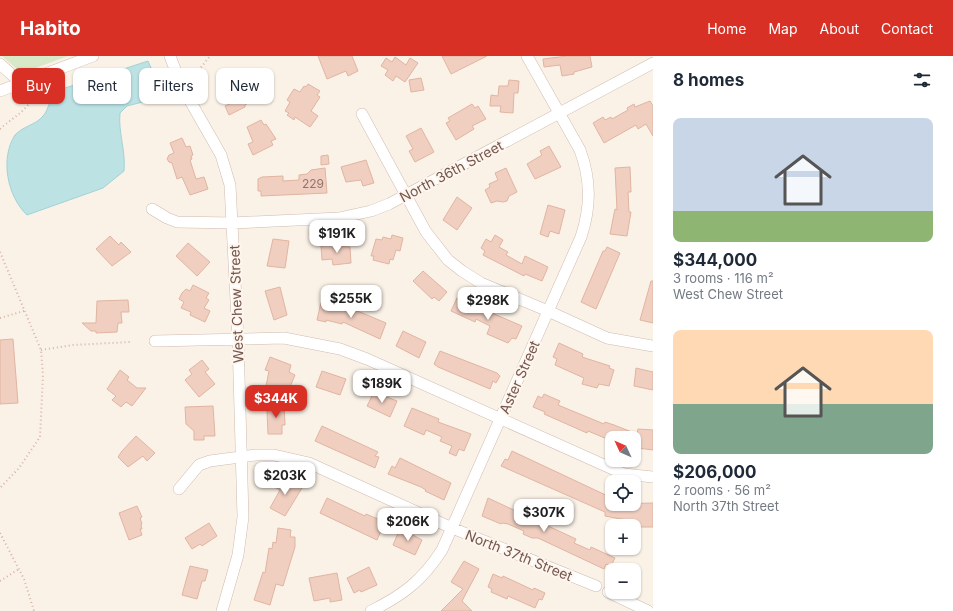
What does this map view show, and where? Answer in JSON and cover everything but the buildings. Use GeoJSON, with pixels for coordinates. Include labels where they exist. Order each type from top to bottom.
{"type":"FeatureCollection","features":[{"type":"Feature","properties":{"kind":"street"},"geometry":{"type":"LineString","coordinates":[[61,68],[93,56]]}},
{"type":"Feature","properties":{"kind":"street","name":"West Chew Street"},"geometry":{"type":"LineString","coordinates":[[170,56],[175,68]]}},
{"type":"Feature","properties":{"kind":"street","name":"Aster Street"},"geometry":{"type":"LineString","coordinates":[[371,611],[396,598],[422,577],[442,550],[582,237],[589,207],[588,180],[585,165],[580,150],[527,56]]}},
{"type":"Feature","properties":{"kind":"street","name":"North 36th Street"},"geometry":{"type":"LineString","coordinates":[[152,208],[167,218],[177,222],[232,223],[356,215],[389,204],[653,63]]}},
{"type":"Feature","properties":{"kind":"street"},"geometry":{"type":"LineString","coordinates":[[0,64],[12,75]]}},
{"type":"Feature","properties":{"kind":"street"},"geometry":{"type":"LineString","coordinates":[[0,91],[12,86]]}},
{"type":"Feature","properties":{"kind":"street","name":"West Chew Street"},"geometry":{"type":"LineString","coordinates":[[192,104],[221,155],[230,185],[238,339],[242,535],[238,555],[222,611]]}},
{"type":"Feature","properties":{"kind":"street"},"geometry":{"type":"LineString","coordinates":[[362,114],[426,232],[436,247],[462,271],[481,283],[607,338],[653,346]]}},
{"type":"Feature","properties":{"kind":"street"},"geometry":{"type":"LineString","coordinates":[[155,341],[284,338],[340,349],[367,359],[624,474],[653,477]]}},
{"type":"Feature","properties":{"kind":"street","name":"North 37th Street"},"geometry":{"type":"LineString","coordinates":[[179,489],[199,465],[210,461],[241,456],[274,455],[309,463],[452,528],[596,586]]}},
{"type":"Feature","properties":{"kind":"street"},"geometry":{"type":"LineString","coordinates":[[623,599],[648,611]]}},
{"type":"Feature","properties":{"kind":"path"},"geometry":{"type":"LineString","coordinates":[[200,68],[210,56]]}},
{"type":"Feature","properties":{"kind":"path"},"geometry":{"type":"LineString","coordinates":[[0,129],[29,104]]}},
{"type":"Feature","properties":{"kind":"path"},"geometry":{"type":"LineString","coordinates":[[0,252],[41,350],[43,375],[40,437],[19,468],[0,488]]}},
{"type":"Feature","properties":{"kind":"path"},"geometry":{"type":"LineString","coordinates":[[0,318],[24,311]]}},
{"type":"Feature","properties":{"kind":"path"},"geometry":{"type":"LineString","coordinates":[[41,350],[73,345],[130,342]]}},
{"type":"Feature","properties":{"kind":"path"},"geometry":{"type":"LineString","coordinates":[[0,533],[19,569],[34,611]]}},
{"type":"Feature","properties":{"kind":"path"},"geometry":{"type":"LineString","coordinates":[[0,581],[5,576],[19,569]]}},
{"type":"Feature","properties":{"kind":"green space"},"geometry":{"type":"Polygon","coordinates":[[[2,56],[68,56],[36,68],[16,68],[2,56]]]}},
{"type":"Feature","properties":{"kind":"water"},"geometry":{"type":"Polygon","coordinates":[[[148,61],[151,68],[139,68],[139,103],[127,106],[120,113],[124,171],[103,188],[27,215],[15,198],[10,187],[8,176],[8,155],[10,144],[15,135],[40,119],[49,104],[65,104],[65,88],[73,85],[73,104],[131,104],[131,68],[127,68],[148,61]]]}}]}
